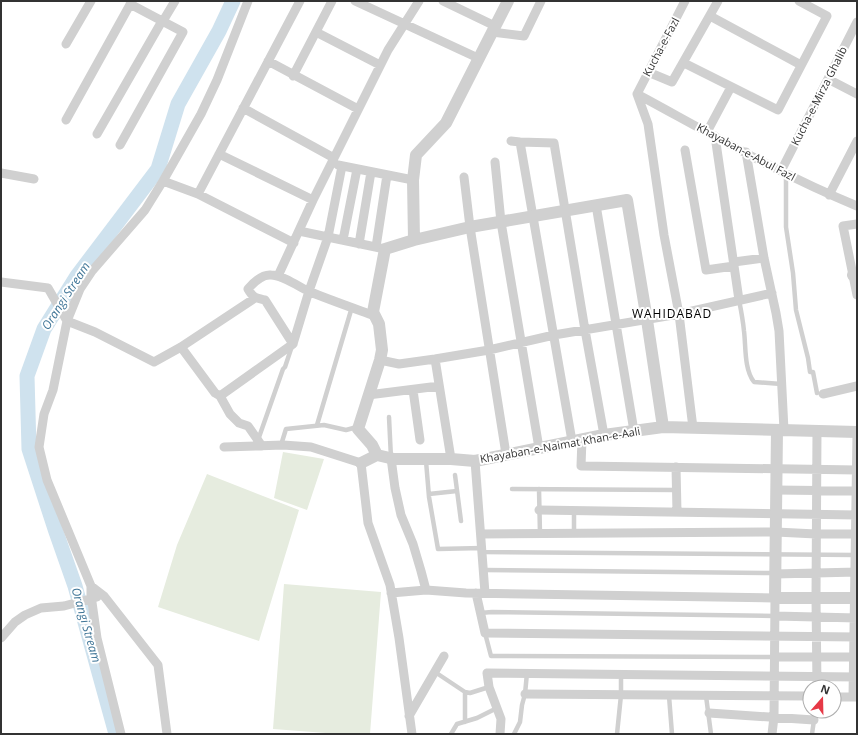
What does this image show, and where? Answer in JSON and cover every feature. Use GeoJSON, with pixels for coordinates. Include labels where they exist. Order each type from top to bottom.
{"type":"FeatureCollection","features":[{"type":"Feature","properties":{"kind":"street"},"geometry":{"type":"LineString","coordinates":[[66,44],[91,1]]}},
{"type":"Feature","properties":{"kind":"street"},"geometry":{"type":"LineString","coordinates":[[97,134],[175,1]]}},
{"type":"Feature","properties":{"kind":"street"},"geometry":{"type":"LineString","coordinates":[[167,734],[158,665],[104,596],[92,586],[47,480],[39,447],[44,414],[53,390],[67,321],[80,289],[92,271],[145,210],[163,182],[201,114],[217,80],[248,1]]}},
{"type":"Feature","properties":{"kind":"street"},"geometry":{"type":"LineString","coordinates":[[198,194],[300,1]]}},
{"type":"Feature","properties":{"kind":"street"},"geometry":{"type":"LineString","coordinates":[[293,76],[332,1]]}},
{"type":"Feature","properties":{"kind":"street"},"geometry":{"type":"LineString","coordinates":[[355,1],[478,58]]}},
{"type":"Feature","properties":{"kind":"street"},"geometry":{"type":"LineString","coordinates":[[278,276],[313,200],[380,65],[419,1]]}},
{"type":"Feature","properties":{"kind":"street"},"geometry":{"type":"LineString","coordinates":[[443,1],[493,29],[524,36],[541,1]]}},
{"type":"Feature","properties":{"kind":"street"},"geometry":{"type":"LineString","coordinates":[[414,240],[413,180],[416,156],[446,123],[508,1]]}},
{"type":"Feature","properties":{"kind":"street","name":"Kucha-e-Fazl"},"geometry":{"type":"LineString","coordinates":[[637,94],[685,1]]}},
{"type":"Feature","properties":{"kind":"street"},"geometry":{"type":"LineString","coordinates":[[648,72],[672,82],[718,1]]}},
{"type":"Feature","properties":{"kind":"street"},"geometry":{"type":"LineString","coordinates":[[684,62],[778,110],[827,16],[799,1]]}},
{"type":"Feature","properties":{"kind":"street"},"geometry":{"type":"LineString","coordinates":[[815,9],[820,1]]}},
{"type":"Feature","properties":{"kind":"street"},"geometry":{"type":"LineString","coordinates":[[66,120],[131,3],[183,32],[120,145]]}},
{"type":"Feature","properties":{"kind":"street"},"geometry":{"type":"LineString","coordinates":[[710,16],[801,65]]}},
{"type":"Feature","properties":{"kind":"street","name":"Kucha-e-Mirza Ghalib"},"geometry":{"type":"LineString","coordinates":[[783,172],[857,22]]}},
{"type":"Feature","properties":{"kind":"street"},"geometry":{"type":"LineString","coordinates":[[316,32],[380,65]]}},
{"type":"Feature","properties":{"kind":"street"},"geometry":{"type":"LineString","coordinates":[[268,61],[293,76],[358,109]]}},
{"type":"Feature","properties":{"kind":"street"},"geometry":{"type":"LineString","coordinates":[[828,79],[857,94]]}},
{"type":"Feature","properties":{"kind":"street"},"geometry":{"type":"LineString","coordinates":[[731,87],[711,134],[739,300]]}},
{"type":"Feature","properties":{"kind":"street"},"geometry":{"type":"LineString","coordinates":[[637,94],[648,124],[664,234],[679,314],[693,428]]}},
{"type":"Feature","properties":{"kind":"street","name":"Khayaban-e-Abul Fazl"},"geometry":{"type":"LineString","coordinates":[[637,94],[783,172],[829,195],[857,206]]}},
{"type":"Feature","properties":{"kind":"street"},"geometry":{"type":"LineString","coordinates":[[243,108],[342,166],[413,180]]}},
{"type":"Feature","properties":{"kind":"street"},"geometry":{"type":"LineString","coordinates":[[604,435],[554,143],[516,141],[533,216],[554,335],[577,440],[581,466],[857,470]]}},
{"type":"Feature","properties":{"kind":"street"},"geometry":{"type":"LineString","coordinates":[[829,195],[857,141]]}},
{"type":"Feature","properties":{"kind":"street"},"geometry":{"type":"LineString","coordinates":[[685,150],[706,270],[764,258]]}},
{"type":"Feature","properties":{"kind":"street"},"geometry":{"type":"LineString","coordinates":[[746,152],[764,258],[779,332],[781,384],[780,430],[776,469],[775,657],[774,717],[772,734]]}},
{"type":"Feature","properties":{"kind":"street"},"geometry":{"type":"LineString","coordinates":[[219,154],[313,200]]}},
{"type":"Feature","properties":{"kind":"street"},"geometry":{"type":"LineString","coordinates":[[495,162],[501,222],[539,448]]}},
{"type":"Feature","properties":{"kind":"street"},"geometry":{"type":"LineString","coordinates":[[220,396],[293,344],[309,291],[328,237],[342,166]]}},
{"type":"Feature","properties":{"kind":"street"},"geometry":{"type":"LineString","coordinates":[[343,240],[357,169]]}},
{"type":"Feature","properties":{"kind":"street"},"geometry":{"type":"LineString","coordinates":[[359,244],[371,172]]}},
{"type":"Feature","properties":{"kind":"street"},"geometry":{"type":"LineString","coordinates":[[1,173],[34,179]]}},
{"type":"Feature","properties":{"kind":"street"},"geometry":{"type":"LineString","coordinates":[[224,446],[260,443],[311,447],[360,463],[377,455],[372,445],[358,429],[358,426],[382,350],[379,324],[373,312],[387,175]]}},
{"type":"Feature","properties":{"kind":"street"},"geometry":{"type":"LineString","coordinates":[[464,177],[470,228],[506,454]]}},
{"type":"Feature","properties":{"kind":"street"},"geometry":{"type":"LineString","coordinates":[[163,182],[198,194],[294,243]]}},
{"type":"Feature","properties":{"kind":"street"},"geometry":{"type":"LineString","coordinates":[[300,231],[380,248],[470,228],[627,200],[663,427]]}},
{"type":"Feature","properties":{"kind":"street"},"geometry":{"type":"LineString","coordinates":[[596,205],[634,431]]}},
{"type":"Feature","properties":{"kind":"street"},"geometry":{"type":"LineString","coordinates":[[857,224],[842,226],[855,274],[857,295]]}},
{"type":"Feature","properties":{"kind":"street"},"geometry":{"type":"LineString","coordinates":[[293,344],[265,300],[255,298],[248,289],[255,281],[270,274],[278,276],[309,291],[375,316]]}},
{"type":"Feature","properties":{"kind":"street"},"geometry":{"type":"LineString","coordinates":[[1,282],[48,288],[67,321],[95,332],[154,362],[181,347],[255,298]]}},
{"type":"Feature","properties":{"kind":"street"},"geometry":{"type":"LineString","coordinates":[[380,360],[399,364],[489,350],[554,335],[679,314],[772,293]]}},
{"type":"Feature","properties":{"kind":"street"},"geometry":{"type":"LineString","coordinates":[[181,347],[215,393],[220,396],[230,414],[239,423],[248,426],[260,443]]}},
{"type":"Feature","properties":{"kind":"street"},"geometry":{"type":"LineString","coordinates":[[435,359],[451,459]]}},
{"type":"Feature","properties":{"kind":"street"},"geometry":{"type":"LineString","coordinates":[[368,395],[439,386]]}},
{"type":"Feature","properties":{"kind":"street"},"geometry":{"type":"LineString","coordinates":[[820,393],[857,386]]}},
{"type":"Feature","properties":{"kind":"street"},"geometry":{"type":"LineString","coordinates":[[413,390],[420,440]]}},
{"type":"Feature","properties":{"kind":"street","name":"Khayaban-e-Naimat Khan-e-Aali"},"geometry":{"type":"LineString","coordinates":[[377,455],[391,458],[475,461],[604,435],[663,427],[857,433]]}},
{"type":"Feature","properties":{"kind":"street"},"geometry":{"type":"LineString","coordinates":[[817,431],[817,677]]}},
{"type":"Feature","properties":{"kind":"street"},"geometry":{"type":"LineString","coordinates":[[842,697],[855,697],[857,433]]}},
{"type":"Feature","properties":{"kind":"street"},"geometry":{"type":"LineString","coordinates":[[391,458],[395,488],[401,515],[417,557],[426,590]]}},
{"type":"Feature","properties":{"kind":"street"},"geometry":{"type":"LineString","coordinates":[[475,461],[484,570],[480,613],[485,633],[856,637]]}},
{"type":"Feature","properties":{"kind":"street"},"geometry":{"type":"LineString","coordinates":[[360,463],[368,523],[390,585],[412,734]]}},
{"type":"Feature","properties":{"kind":"street"},"geometry":{"type":"LineString","coordinates":[[676,467],[677,512]]}},
{"type":"Feature","properties":{"kind":"street"},"geometry":{"type":"LineString","coordinates":[[776,490],[857,491]]}},
{"type":"Feature","properties":{"kind":"street"},"geometry":{"type":"LineString","coordinates":[[539,510],[856,515]]}},
{"type":"Feature","properties":{"kind":"street"},"geometry":{"type":"LineString","coordinates":[[482,534],[776,532],[856,534]]}},
{"type":"Feature","properties":{"kind":"street"},"geometry":{"type":"LineString","coordinates":[[775,574],[856,572]]}},
{"type":"Feature","properties":{"kind":"street"},"geometry":{"type":"LineString","coordinates":[[92,586],[91,598],[97,638],[121,734]]}},
{"type":"Feature","properties":{"kind":"street"},"geometry":{"type":"LineString","coordinates":[[391,593],[426,590],[440,593],[699,598],[856,598]]}},
{"type":"Feature","properties":{"kind":"street"},"geometry":{"type":"LineString","coordinates":[[1,638],[15,622],[25,615],[41,608],[64,606],[91,598],[104,596]]}},
{"type":"Feature","properties":{"kind":"street"},"geometry":{"type":"LineString","coordinates":[[775,616],[856,618]]}},
{"type":"Feature","properties":{"kind":"street"},"geometry":{"type":"LineString","coordinates":[[409,716],[444,656]]}},
{"type":"Feature","properties":{"kind":"street"},"geometry":{"type":"LineString","coordinates":[[775,657],[855,657]]}},
{"type":"Feature","properties":{"kind":"street"},"geometry":{"type":"LineString","coordinates":[[500,734],[501,719],[488,687],[487,673],[855,677]]}},
{"type":"Feature","properties":{"kind":"street"},"geometry":{"type":"LineString","coordinates":[[525,694],[802,696]]}},
{"type":"Feature","properties":{"kind":"street"},"geometry":{"type":"LineString","coordinates":[[709,713],[814,720]]}},
{"type":"Feature","properties":{"kind":"lane"},"geometry":{"type":"LineString","coordinates":[[783,172],[786,227],[793,273],[796,310],[810,372],[813,372],[820,393]]}},
{"type":"Feature","properties":{"kind":"lane"},"geometry":{"type":"LineString","coordinates":[[739,300],[748,368],[752,379],[754,382],[781,384]]}},
{"type":"Feature","properties":{"kind":"lane"},"geometry":{"type":"LineString","coordinates":[[317,425],[352,307]]}},
{"type":"Feature","properties":{"kind":"lane"},"geometry":{"type":"LineString","coordinates":[[260,443],[283,369],[293,344]]}},
{"type":"Feature","properties":{"kind":"lane"},"geometry":{"type":"LineString","coordinates":[[389,418],[391,458]]}},
{"type":"Feature","properties":{"kind":"lane"},"geometry":{"type":"LineString","coordinates":[[281,445],[286,429],[324,425],[346,430],[358,426]]}},
{"type":"Feature","properties":{"kind":"lane"},"geometry":{"type":"LineString","coordinates":[[426,459],[429,494],[438,549],[856,555]]}},
{"type":"Feature","properties":{"kind":"lane"},"geometry":{"type":"LineString","coordinates":[[455,475],[461,521]]}},
{"type":"Feature","properties":{"kind":"lane"},"geometry":{"type":"LineString","coordinates":[[512,488],[676,490]]}},
{"type":"Feature","properties":{"kind":"lane"},"geometry":{"type":"LineString","coordinates":[[539,489],[540,534]]}},
{"type":"Feature","properties":{"kind":"lane"},"geometry":{"type":"LineString","coordinates":[[429,494],[457,491]]}},
{"type":"Feature","properties":{"kind":"lane"},"geometry":{"type":"LineString","coordinates":[[574,510],[574,534]]}},
{"type":"Feature","properties":{"kind":"lane"},"geometry":{"type":"LineString","coordinates":[[484,570],[775,574]]}},
{"type":"Feature","properties":{"kind":"lane"},"geometry":{"type":"LineString","coordinates":[[480,613],[775,616]]}},
{"type":"Feature","properties":{"kind":"lane"},"geometry":{"type":"LineString","coordinates":[[485,633],[491,656],[775,657]]}},
{"type":"Feature","properties":{"kind":"lane"},"geometry":{"type":"LineString","coordinates":[[435,672],[465,692],[470,693],[488,687]]}},
{"type":"Feature","properties":{"kind":"lane"},"geometry":{"type":"LineString","coordinates":[[514,734],[520,722],[527,673]]}},
{"type":"Feature","properties":{"kind":"lane"},"geometry":{"type":"LineString","coordinates":[[617,734],[621,695],[621,674]]}},
{"type":"Feature","properties":{"kind":"lane"},"geometry":{"type":"LineString","coordinates":[[465,692],[465,722]]}},
{"type":"Feature","properties":{"kind":"lane"},"geometry":{"type":"LineString","coordinates":[[669,696],[672,734]]}},
{"type":"Feature","properties":{"kind":"lane"},"geometry":{"type":"LineString","coordinates":[[706,696],[711,734]]}},
{"type":"Feature","properties":{"kind":"lane"},"geometry":{"type":"LineString","coordinates":[[451,734],[457,724],[477,718],[497,708]]}},
{"type":"Feature","properties":{"kind":"lane"},"geometry":{"type":"LineString","coordinates":[[812,734],[814,720]]}},
{"type":"Feature","properties":{"kind":"shaded area"},"geometry":{"type":"Polygon","coordinates":[[[283,452],[324,459],[307,510],[274,498],[283,452]]]}},
{"type":"Feature","properties":{"kind":"shaded area"},"geometry":{"type":"Polygon","coordinates":[[[207,474],[299,510],[259,641],[158,607],[177,545],[207,474]]]}},
{"type":"Feature","properties":{"kind":"shaded area"},"geometry":{"type":"Polygon","coordinates":[[[284,584],[381,592],[370,734],[339,734],[273,729],[284,584]]]}},
{"type":"Feature","properties":{"kind":"waterway","name":"Orangi Stream"},"geometry":{"type":"LineString","coordinates":[[116,734],[75,586],[29,449],[27,376],[44,329],[77,276],[158,169],[178,104],[219,31],[233,1]]}},
{"type":"Feature","properties":{"kind":"district","name":"WAHIDABAD"},"geometry":{"type":"Point","coordinates":[672,314]}}]}
